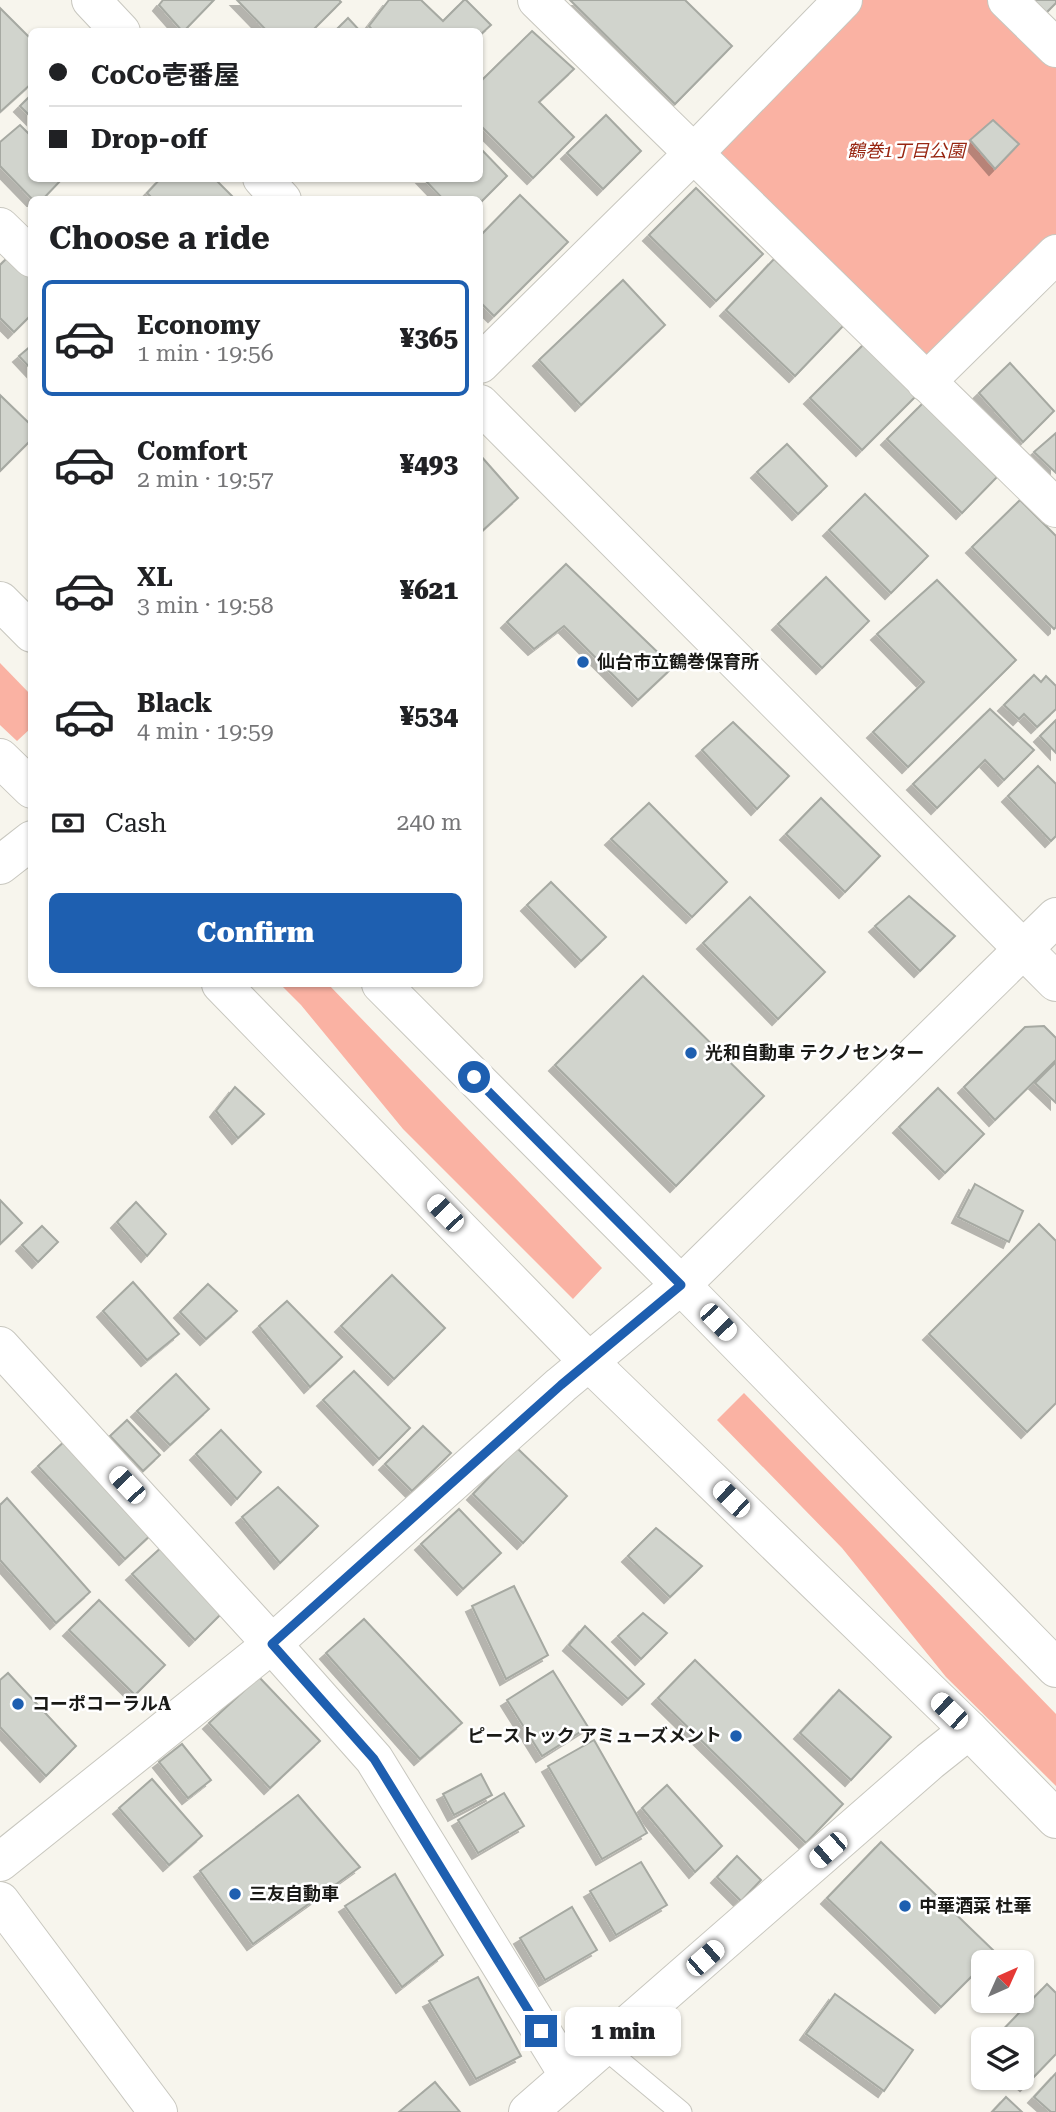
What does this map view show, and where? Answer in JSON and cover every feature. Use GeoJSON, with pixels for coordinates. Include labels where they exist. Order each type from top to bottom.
{"type":"FeatureCollection","features":[{"type":"Feature","properties":{"kind":"street"},"geometry":{"type":"LineString","coordinates":[[91,0],[117,28]]}},
{"type":"Feature","properties":{"kind":"street"},"geometry":{"type":"LineString","coordinates":[[537,0],[1056,508]]}},
{"type":"Feature","properties":{"kind":"street"},"geometry":{"type":"LineString","coordinates":[[483,361],[693,154],[843,0]]}},
{"type":"Feature","properties":{"kind":"street"},"geometry":{"type":"LineString","coordinates":[[1007,0],[1056,48]]}},
{"type":"Feature","properties":{"kind":"street"},"geometry":{"type":"LineString","coordinates":[[266,182],[278,196]]}},
{"type":"Feature","properties":{"kind":"street"},"geometry":{"type":"LineString","coordinates":[[0,227],[28,254]]}},
{"type":"Feature","properties":{"kind":"street"},"geometry":{"type":"LineString","coordinates":[[926,382],[1056,254]]}},
{"type":"Feature","properties":{"kind":"street"},"geometry":{"type":"LineString","coordinates":[[483,407],[1056,982]]}},
{"type":"Feature","properties":{"kind":"street"},"geometry":{"type":"LineString","coordinates":[[0,601],[28,629]]}},
{"type":"Feature","properties":{"kind":"street"},"geometry":{"type":"LineString","coordinates":[[0,758],[28,785]]}},
{"type":"Feature","properties":{"kind":"street"},"geometry":{"type":"LineString","coordinates":[[0,865],[28,843]]}},
{"type":"Feature","properties":{"kind":"street"},"geometry":{"type":"LineString","coordinates":[[0,1862],[272,1644],[589,1362],[681,1285],[1056,916]]}},
{"type":"Feature","properties":{"kind":"street"},"geometry":{"type":"LineString","coordinates":[[224,987],[589,1362],[969,1730],[1056,1819]]}},
{"type":"Feature","properties":{"kind":"street"},"geometry":{"type":"LineString","coordinates":[[384,987],[1056,1668]]}},
{"type":"Feature","properties":{"kind":"street"},"geometry":{"type":"LineString","coordinates":[[0,1346],[374,1759],[569,2076]]}},
{"type":"Feature","properties":{"kind":"street"},"geometry":{"type":"LineString","coordinates":[[527,2112],[969,1730]]}},
{"type":"Feature","properties":{"kind":"street"},"geometry":{"type":"LineString","coordinates":[[0,1901],[158,2112]]}},
{"type":"Feature","properties":{"kind":"lane"},"geometry":{"type":"LineString","coordinates":[[603,2047],[681,2112]]}},
{"type":"Feature","properties":{"kind":"green space","name":"鶴巻1丁目公園"},"geometry":{"type":"Polygon","coordinates":[[[843,0],[1007,0],[1056,48],[1056,254],[926,382],[693,154],[843,0]]]}},
{"type":"Feature","properties":{"kind":"green space"},"geometry":{"type":"Polygon","coordinates":[[[0,663],[28,692],[28,731],[17,741],[0,725],[0,663]]]}},
{"type":"Feature","properties":{"kind":"green space"},"geometry":{"type":"Polygon","coordinates":[[[283,987],[331,987],[602,1268],[573,1299],[403,1129],[301,1005],[283,987]]]}},
{"type":"Feature","properties":{"kind":"green space"},"geometry":{"type":"Polygon","coordinates":[[[744,1393],[1056,1714],[1056,1786],[946,1677],[842,1548],[717,1420],[744,1393]]]}},
{"type":"Feature","properties":{"kind":"building"},"geometry":{"type":"Polygon","coordinates":[[[163,0],[214,0],[187,28],[179,28],[159,5],[163,0]]]}},
{"type":"Feature","properties":{"kind":"building"},"geometry":{"type":"Polygon","coordinates":[[[237,0],[341,2],[315,28],[264,28],[237,0]]]}},
{"type":"Feature","properties":{"kind":"building"},"geometry":{"type":"Polygon","coordinates":[[[389,0],[421,0],[443,21],[466,0],[491,25],[483,32],[483,28],[369,26],[389,0]]]}},
{"type":"Feature","properties":{"kind":"building"},"geometry":{"type":"Polygon","coordinates":[[[570,0],[685,0],[732,46],[675,104],[570,0]]]}},
{"type":"Feature","properties":{"kind":"building"},"geometry":{"type":"Polygon","coordinates":[[[1032,0],[1056,0],[1056,3],[1045,14],[1032,0]]]}},
{"type":"Feature","properties":{"kind":"building"},"geometry":{"type":"Polygon","coordinates":[[[0,8],[28,36],[28,87],[0,112],[0,8]]]}},
{"type":"Feature","properties":{"kind":"building"},"geometry":{"type":"Polygon","coordinates":[[[348,18],[357,28],[338,28],[348,18]]]}},
{"type":"Feature","properties":{"kind":"building"},"geometry":{"type":"Polygon","coordinates":[[[532,31],[574,69],[539,102],[574,137],[533,178],[483,128],[483,79],[532,31]]]}},
{"type":"Feature","properties":{"kind":"building"},"geometry":{"type":"Polygon","coordinates":[[[28,98],[28,114],[20,106],[28,98]]]}},
{"type":"Feature","properties":{"kind":"building"},"geometry":{"type":"Polygon","coordinates":[[[606,115],[641,151],[603,189],[567,153],[606,115]]]}},
{"type":"Feature","properties":{"kind":"building"},"geometry":{"type":"Polygon","coordinates":[[[993,120],[1019,144],[995,169],[970,140],[993,120]]]}},
{"type":"Feature","properties":{"kind":"building"},"geometry":{"type":"Polygon","coordinates":[[[20,125],[28,133],[28,182],[59,182],[46,196],[29,196],[0,166],[0,142],[20,125]]]}},
{"type":"Feature","properties":{"kind":"building"},"geometry":{"type":"Polygon","coordinates":[[[483,151],[507,176],[483,200],[483,196],[440,196],[427,182],[483,182],[483,151]]]}},
{"type":"Feature","properties":{"kind":"building"},"geometry":{"type":"Polygon","coordinates":[[[157,182],[218,182],[232,196],[150,196],[147,193],[157,182]]]}},
{"type":"Feature","properties":{"kind":"building"},"geometry":{"type":"Polygon","coordinates":[[[696,188],[763,254],[716,301],[649,235],[696,188]]]}},
{"type":"Feature","properties":{"kind":"building"},"geometry":{"type":"Polygon","coordinates":[[[520,195],[568,242],[494,316],[483,305],[483,233],[520,195]]]}},
{"type":"Feature","properties":{"kind":"building"},"geometry":{"type":"Polygon","coordinates":[[[9,256],[28,274],[28,318],[14,332],[0,318],[0,265],[9,256]]]}},
{"type":"Feature","properties":{"kind":"building"},"geometry":{"type":"Polygon","coordinates":[[[774,259],[844,325],[795,376],[726,310],[774,259]]]}},
{"type":"Feature","properties":{"kind":"building"},"geometry":{"type":"Polygon","coordinates":[[[623,280],[665,325],[581,405],[539,360],[623,280]]]}},
{"type":"Feature","properties":{"kind":"building"},"geometry":{"type":"Polygon","coordinates":[[[868,340],[920,392],[862,450],[810,398],[868,340]]]}},
{"type":"Feature","properties":{"kind":"building"},"geometry":{"type":"Polygon","coordinates":[[[28,348],[28,366],[19,356],[28,348]]]}},
{"type":"Feature","properties":{"kind":"building"},"geometry":{"type":"Polygon","coordinates":[[[1010,363],[1054,411],[1023,442],[979,393],[1010,363]]]}},
{"type":"Feature","properties":{"kind":"building"},"geometry":{"type":"Polygon","coordinates":[[[0,395],[28,422],[28,443],[0,471],[0,395]]]}},
{"type":"Feature","properties":{"kind":"building"},"geometry":{"type":"Polygon","coordinates":[[[923,403],[997,477],[962,513],[887,439],[923,403]]]}},
{"type":"Feature","properties":{"kind":"building"},"geometry":{"type":"Polygon","coordinates":[[[1056,433],[1056,473],[1034,452],[1056,433]]]}},
{"type":"Feature","properties":{"kind":"building"},"geometry":{"type":"Polygon","coordinates":[[[787,444],[827,486],[798,514],[757,472],[787,444]]]}},
{"type":"Feature","properties":{"kind":"building"},"geometry":{"type":"Polygon","coordinates":[[[483,458],[518,498],[483,530],[483,458]]]}},
{"type":"Feature","properties":{"kind":"building"},"geometry":{"type":"Polygon","coordinates":[[[865,494],[928,556],[891,593],[829,530],[865,494]]]}},
{"type":"Feature","properties":{"kind":"building"},"geometry":{"type":"Polygon","coordinates":[[[1020,500],[1056,536],[1054,629],[972,547],[1020,500]]]}},
{"type":"Feature","properties":{"kind":"building"},"geometry":{"type":"Polygon","coordinates":[[[566,564],[673,667],[638,700],[564,626],[534,649],[507,622],[566,564]]]}},
{"type":"Feature","properties":{"kind":"building"},"geometry":{"type":"Polygon","coordinates":[[[826,577],[869,621],[822,668],[778,624],[826,577]]]}},
{"type":"Feature","properties":{"kind":"building"},"geometry":{"type":"Polygon","coordinates":[[[937,580],[1016,660],[908,767],[873,732],[924,682],[877,634],[937,580]]]}},
{"type":"Feature","properties":{"kind":"building"},"geometry":{"type":"Polygon","coordinates":[[[1034,675],[1041,682],[1046,676],[1056,686],[1056,709],[1037,727],[1024,714],[1019,719],[1004,705],[1034,675]]]}},
{"type":"Feature","properties":{"kind":"building"},"geometry":{"type":"Polygon","coordinates":[[[990,709],[1034,750],[1004,780],[985,760],[937,808],[913,784],[990,709]]]}},
{"type":"Feature","properties":{"kind":"building"},"geometry":{"type":"Polygon","coordinates":[[[1056,720],[1056,753],[1040,736],[1056,720]]]}},
{"type":"Feature","properties":{"kind":"building"},"geometry":{"type":"Polygon","coordinates":[[[733,722],[789,776],[757,809],[702,750],[733,722]]]}},
{"type":"Feature","properties":{"kind":"building"},"geometry":{"type":"Polygon","coordinates":[[[1038,766],[1056,784],[1056,836],[1051,841],[1008,796],[1038,766]]]}},
{"type":"Feature","properties":{"kind":"building"},"geometry":{"type":"Polygon","coordinates":[[[821,798],[880,856],[845,892],[786,834],[821,798]]]}},
{"type":"Feature","properties":{"kind":"building"},"geometry":{"type":"Polygon","coordinates":[[[649,803],[727,882],[692,917],[611,839],[649,803]]]}},
{"type":"Feature","properties":{"kind":"building"},"geometry":{"type":"Polygon","coordinates":[[[551,882],[606,937],[581,961],[527,905],[551,882]]]}},
{"type":"Feature","properties":{"kind":"building"},"geometry":{"type":"Polygon","coordinates":[[[909,896],[955,936],[920,971],[875,926],[909,896]]]}},
{"type":"Feature","properties":{"kind":"building"},"geometry":{"type":"Polygon","coordinates":[[[750,897],[825,972],[778,1019],[703,943],[750,897]]]}},
{"type":"Feature","properties":{"kind":"building"},"geometry":{"type":"Polygon","coordinates":[[[643,976],[764,1096],[676,1186],[555,1065],[643,976]]]}},
{"type":"Feature","properties":{"kind":"building"},"geometry":{"type":"Polygon","coordinates":[[[1044,1026],[1056,1038],[1056,1060],[995,1120],[964,1087],[1025,1027],[1044,1026]]]}},
{"type":"Feature","properties":{"kind":"building"},"geometry":{"type":"Polygon","coordinates":[[[1056,1062],[1056,1103],[1035,1083],[1056,1062]]]}},
{"type":"Feature","properties":{"kind":"building"},"geometry":{"type":"Polygon","coordinates":[[[235,1087],[264,1114],[238,1138],[216,1111],[235,1087]]]}},
{"type":"Feature","properties":{"kind":"building"},"geometry":{"type":"Polygon","coordinates":[[[938,1088],[984,1134],[945,1173],[899,1127],[938,1088]]]}},
{"type":"Feature","properties":{"kind":"building"},"geometry":{"type":"Polygon","coordinates":[[[975,1184],[1023,1211],[1009,1242],[958,1217],[975,1184]]]}},
{"type":"Feature","properties":{"kind":"building"},"geometry":{"type":"Polygon","coordinates":[[[0,1200],[22,1223],[0,1244],[0,1200]]]}},
{"type":"Feature","properties":{"kind":"building"},"geometry":{"type":"Polygon","coordinates":[[[136,1202],[166,1234],[147,1256],[117,1222],[136,1202]]]}},
{"type":"Feature","properties":{"kind":"building"},"geometry":{"type":"Polygon","coordinates":[[[1039,1224],[1056,1241],[1056,1403],[1027,1432],[929,1334],[1039,1224]]]}},
{"type":"Feature","properties":{"kind":"building"},"geometry":{"type":"Polygon","coordinates":[[[42,1226],[58,1242],[38,1262],[22,1245],[42,1226]]]}},
{"type":"Feature","properties":{"kind":"building"},"geometry":{"type":"Polygon","coordinates":[[[392,1275],[445,1328],[394,1379],[341,1326],[392,1275]]]}},
{"type":"Feature","properties":{"kind":"building"},"geometry":{"type":"Polygon","coordinates":[[[133,1282],[179,1334],[147,1360],[103,1311],[133,1282]]]}},
{"type":"Feature","properties":{"kind":"building"},"geometry":{"type":"Polygon","coordinates":[[[208,1284],[237,1311],[206,1339],[180,1312],[208,1284]]]}},
{"type":"Feature","properties":{"kind":"building"},"geometry":{"type":"Polygon","coordinates":[[[287,1301],[342,1357],[310,1387],[259,1326],[287,1301]]]}},
{"type":"Feature","properties":{"kind":"building"},"geometry":{"type":"Polygon","coordinates":[[[354,1371],[410,1428],[379,1459],[323,1400],[354,1371]]]}},
{"type":"Feature","properties":{"kind":"building"},"geometry":{"type":"Polygon","coordinates":[[[176,1374],[209,1409],[170,1445],[137,1411],[176,1374]]]}},
{"type":"Feature","properties":{"kind":"building"},"geometry":{"type":"Polygon","coordinates":[[[127,1420],[160,1455],[143,1471],[110,1436],[127,1420]]]}},
{"type":"Feature","properties":{"kind":"building"},"geometry":{"type":"Polygon","coordinates":[[[423,1426],[451,1453],[412,1491],[385,1464],[423,1426]]]}},
{"type":"Feature","properties":{"kind":"building"},"geometry":{"type":"Polygon","coordinates":[[[221,1430],[261,1472],[237,1499],[196,1454],[221,1430]]]}},
{"type":"Feature","properties":{"kind":"building"},"geometry":{"type":"Polygon","coordinates":[[[68,1438],[155,1531],[125,1559],[38,1466],[68,1438]]]}},
{"type":"Feature","properties":{"kind":"building"},"geometry":{"type":"Polygon","coordinates":[[[517,1448],[567,1496],[523,1543],[473,1494],[517,1448]]]}},
{"type":"Feature","properties":{"kind":"building"},"geometry":{"type":"Polygon","coordinates":[[[278,1487],[318,1526],[280,1563],[242,1517],[278,1487]]]}},
{"type":"Feature","properties":{"kind":"building"},"geometry":{"type":"Polygon","coordinates":[[[7,1498],[90,1592],[56,1623],[0,1560],[0,1505],[7,1498]]]}},
{"type":"Feature","properties":{"kind":"building"},"geometry":{"type":"Polygon","coordinates":[[[459,1509],[501,1553],[463,1589],[421,1544],[459,1509]]]}},
{"type":"Feature","properties":{"kind":"building"},"geometry":{"type":"Polygon","coordinates":[[[656,1528],[702,1566],[670,1597],[628,1556],[656,1528]]]}},
{"type":"Feature","properties":{"kind":"building"},"geometry":{"type":"Polygon","coordinates":[[[164,1545],[225,1610],[195,1640],[132,1574],[164,1545]]]}},
{"type":"Feature","properties":{"kind":"building"},"geometry":{"type":"Polygon","coordinates":[[[514,1586],[548,1655],[506,1679],[472,1606],[514,1586]]]}},
{"type":"Feature","properties":{"kind":"building"},"geometry":{"type":"Polygon","coordinates":[[[99,1600],[165,1665],[135,1695],[69,1630],[99,1600]]]}},
{"type":"Feature","properties":{"kind":"building"},"geometry":{"type":"Polygon","coordinates":[[[643,1613],[667,1633],[641,1659],[618,1636],[643,1613]]]}},
{"type":"Feature","properties":{"kind":"building"},"geometry":{"type":"Polygon","coordinates":[[[364,1619],[462,1723],[420,1759],[326,1653],[364,1619]]]}},
{"type":"Feature","properties":{"kind":"building"},"geometry":{"type":"Polygon","coordinates":[[[585,1626],[644,1684],[628,1699],[569,1645],[585,1626]]]}},
{"type":"Feature","properties":{"kind":"building"},"geometry":{"type":"Polygon","coordinates":[[[695,1660],[843,1804],[806,1843],[658,1698],[695,1660]]]}},
{"type":"Feature","properties":{"kind":"building"},"geometry":{"type":"Polygon","coordinates":[[[553,1671],[588,1727],[542,1756],[507,1700],[553,1671]]]}},
{"type":"Feature","properties":{"kind":"building","name":"コーポコーラルA"},"geometry":{"type":"Polygon","coordinates":[[[8,1673],[76,1746],[46,1776],[0,1727],[0,1680],[8,1673]]]}},
{"type":"Feature","properties":{"kind":"building"},"geometry":{"type":"Polygon","coordinates":[[[259,1677],[320,1741],[270,1788],[209,1723],[259,1677]]]}},
{"type":"Feature","properties":{"kind":"building"},"geometry":{"type":"Polygon","coordinates":[[[839,1690],[891,1737],[851,1780],[800,1733],[839,1690]]]}},
{"type":"Feature","properties":{"kind":"building"},"geometry":{"type":"Polygon","coordinates":[[[594,1740],[647,1833],[602,1859],[548,1766],[594,1740]]]}},
{"type":"Feature","properties":{"kind":"building"},"geometry":{"type":"Polygon","coordinates":[[[182,1744],[211,1780],[188,1798],[159,1762],[182,1744]]]}},
{"type":"Feature","properties":{"kind":"building"},"geometry":{"type":"Polygon","coordinates":[[[481,1774],[492,1795],[454,1815],[443,1794],[481,1774]]]}},
{"type":"Feature","properties":{"kind":"building"},"geometry":{"type":"Polygon","coordinates":[[[152,1779],[202,1836],[169,1865],[119,1808],[152,1779]]]}},
{"type":"Feature","properties":{"kind":"building"},"geometry":{"type":"Polygon","coordinates":[[[667,1785],[722,1846],[695,1872],[642,1808],[667,1785]]]}},
{"type":"Feature","properties":{"kind":"building"},"geometry":{"type":"Polygon","coordinates":[[[504,1793],[524,1826],[478,1853],[458,1820],[504,1793]]]}},
{"type":"Feature","properties":{"kind":"building"},"geometry":{"type":"Polygon","coordinates":[[[298,1795],[360,1867],[253,1944],[200,1871],[298,1795]]]}},
{"type":"Feature","properties":{"kind":"building"},"geometry":{"type":"Polygon","coordinates":[[[881,1842],[993,1950],[971,1950],[971,1977],[941,2007],[827,1898],[881,1842]]]}},
{"type":"Feature","properties":{"kind":"building"},"geometry":{"type":"Polygon","coordinates":[[[737,1856],[761,1880],[741,1901],[717,1877],[737,1856]]]}},
{"type":"Feature","properties":{"kind":"building"},"geometry":{"type":"Polygon","coordinates":[[[641,1862],[667,1905],[616,1935],[590,1891],[641,1862]]]}},
{"type":"Feature","properties":{"kind":"building"},"geometry":{"type":"Polygon","coordinates":[[[395,1874],[443,1955],[402,1987],[345,1906],[395,1874]]]}},
{"type":"Feature","properties":{"kind":"building"},"geometry":{"type":"Polygon","coordinates":[[[572,1907],[597,1950],[545,1980],[520,1938],[572,1907]]]}},
{"type":"Feature","properties":{"kind":"building"},"geometry":{"type":"Polygon","coordinates":[[[478,1977],[521,2056],[476,2079],[429,2001],[478,1977]]]}},
{"type":"Feature","properties":{"kind":"building"},"geometry":{"type":"Polygon","coordinates":[[[1047,1984],[1056,1993],[1056,2054],[1034,2077],[1034,2027],[1006,2027],[1019,2013],[1034,2013],[1034,1997],[1047,1984]]]}},
{"type":"Feature","properties":{"kind":"building"},"geometry":{"type":"Polygon","coordinates":[[[835,1994],[913,2050],[884,2091],[806,2034],[835,1994]]]}},
{"type":"Feature","properties":{"kind":"building"},"geometry":{"type":"Polygon","coordinates":[[[1056,2073],[1056,2112],[1051,2112],[1034,2097],[1056,2073]]]}},
{"type":"Feature","properties":{"kind":"building"},"geometry":{"type":"Polygon","coordinates":[[[435,2082],[460,2112],[399,2112],[435,2082]]]}},
{"type":"Feature","properties":{"kind":"building"},"geometry":{"type":"Polygon","coordinates":[[[1006,2097],[1022,2112],[992,2112],[1006,2097]]]}},
{"type":"Feature","properties":{"kind":"place","name":"仙台市立鶴巻保育所"},"geometry":{"type":"Point","coordinates":[583,662]}},
{"type":"Feature","properties":{"kind":"place","name":"光和自動車 テクノセンター"},"geometry":{"type":"Point","coordinates":[691,1053]}},
{"type":"Feature","properties":{"kind":"place","name":"コーポコーラルA"},"geometry":{"type":"Point","coordinates":[18,1704]}},
{"type":"Feature","properties":{"kind":"place","name":"ピーストック アミューズメント"},"geometry":{"type":"Point","coordinates":[736,1736]}},
{"type":"Feature","properties":{"kind":"place","name":"三友自動車"},"geometry":{"type":"Point","coordinates":[235,1894]}},
{"type":"Feature","properties":{"kind":"place","name":"中華酒菜 杜華"},"geometry":{"type":"Point","coordinates":[905,1906]}},
{"type":"Feature","properties":{"kind":"route"},"geometry":{"type":"LineString","coordinates":[[474,1077],[681,1285],[561,1385],[272,1644],[374,1759],[541,2031]]}}]}
